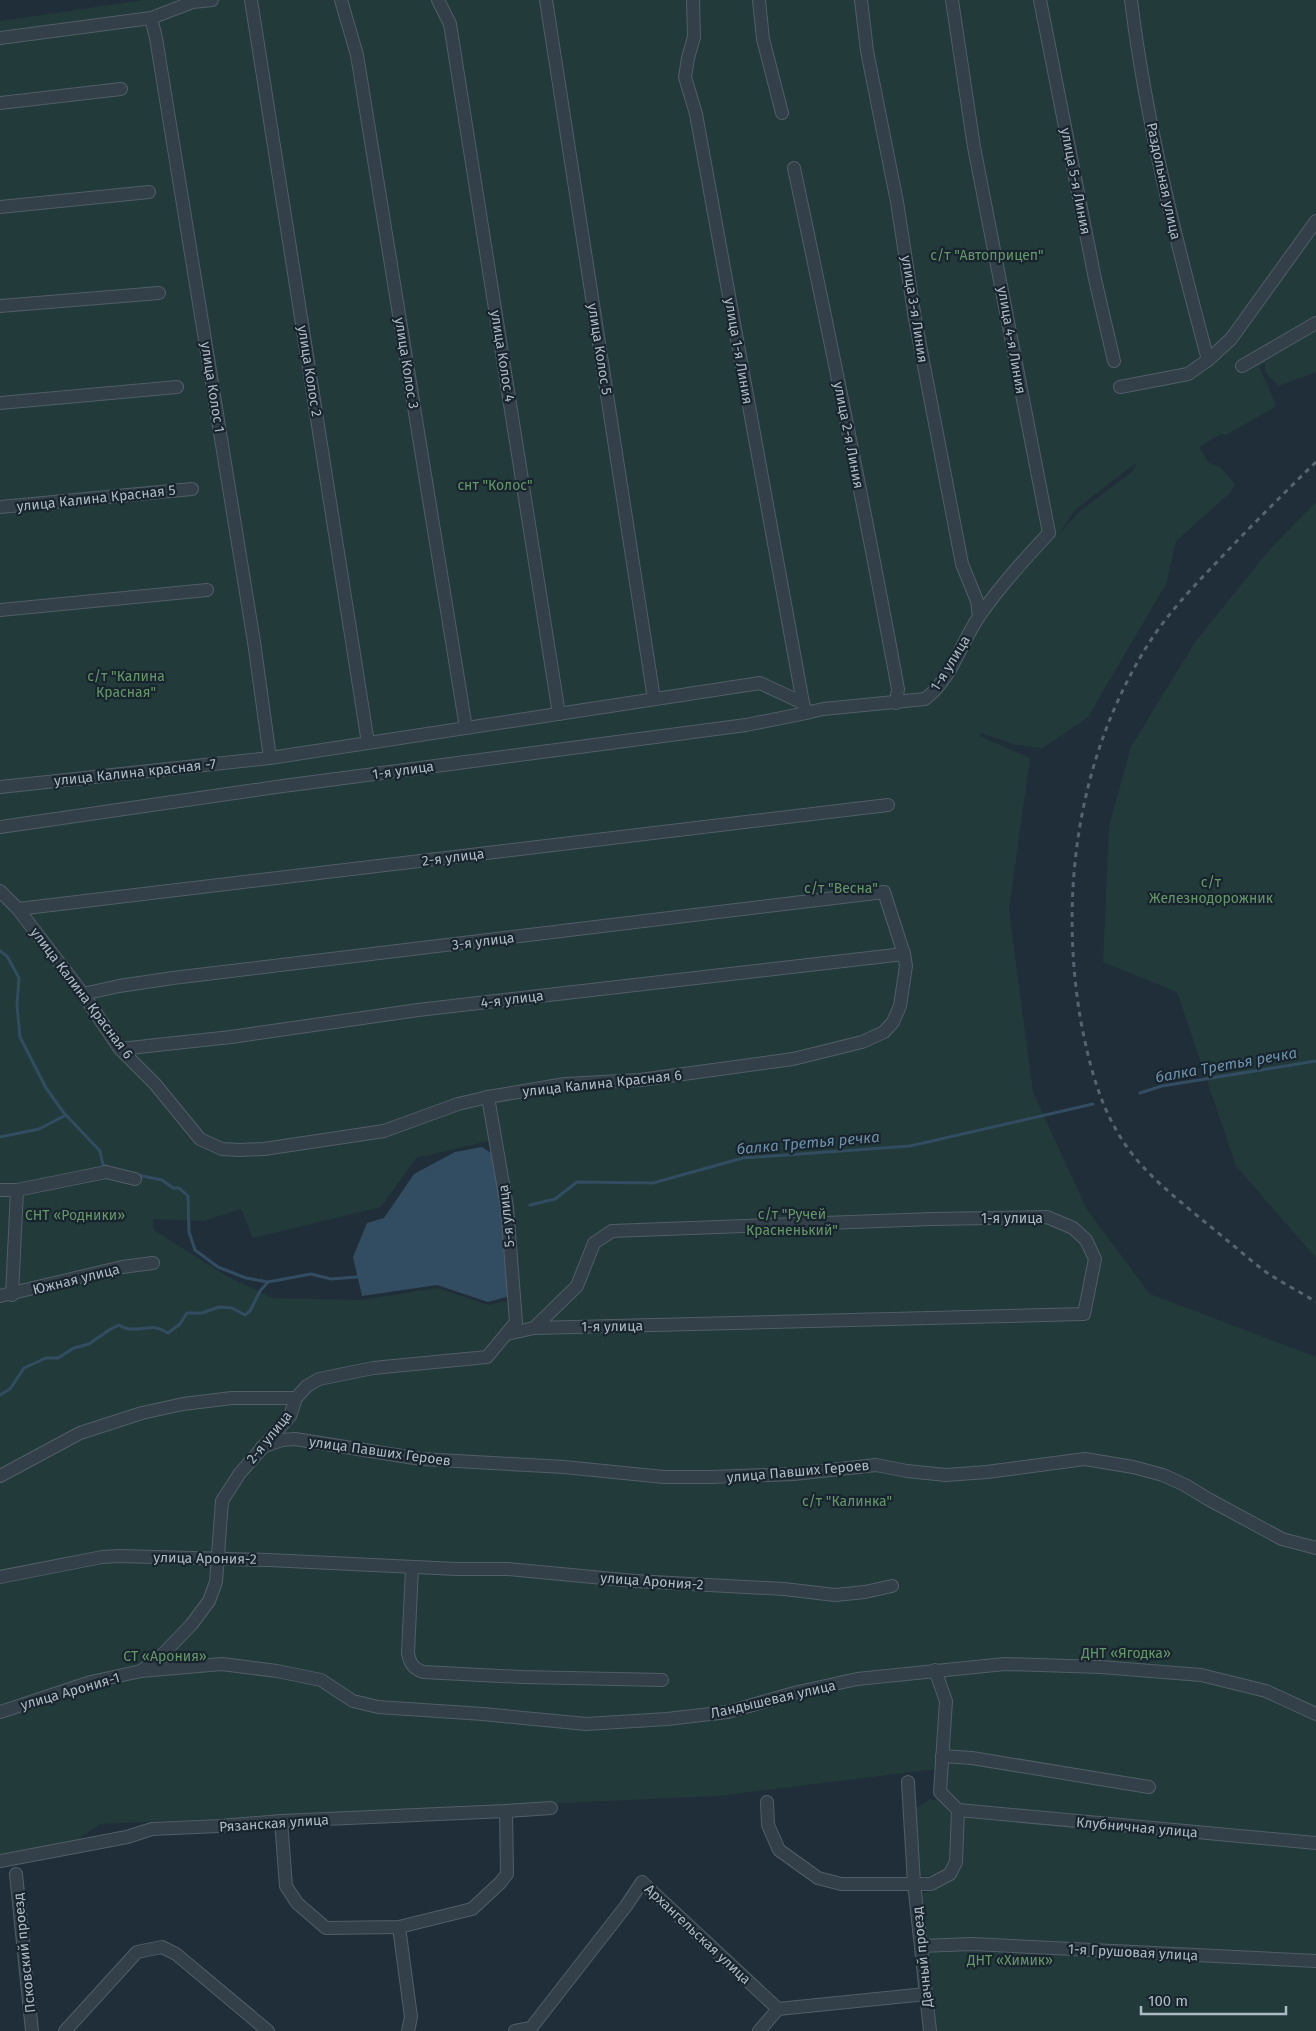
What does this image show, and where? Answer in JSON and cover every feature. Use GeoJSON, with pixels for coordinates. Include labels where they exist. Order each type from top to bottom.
{"type":"FeatureCollection","features":[{"type":"Feature","properties":{"kind":"street"},"geometry":{"type":"LineString","coordinates":[[0,38],[151,18],[193,2],[212,0]]}},
{"type":"Feature","properties":{"kind":"street","name":"улица Колос 2"},"geometry":{"type":"LineString","coordinates":[[251,0],[368,743]]}},
{"type":"Feature","properties":{"kind":"street","name":"улица Колос 3"},"geometry":{"type":"LineString","coordinates":[[341,0],[357,55],[466,728]]}},
{"type":"Feature","properties":{"kind":"street","name":"улица Колос 4"},"geometry":{"type":"LineString","coordinates":[[438,0],[450,24],[559,714]]}},
{"type":"Feature","properties":{"kind":"street","name":"улица Колос 5"},"geometry":{"type":"LineString","coordinates":[[546,0],[654,699]]}},
{"type":"Feature","properties":{"kind":"street","name":"улица 1-я Линия"},"geometry":{"type":"LineString","coordinates":[[693,0],[694,37],[685,77],[696,114],[805,708]]}},
{"type":"Feature","properties":{"kind":"street"},"geometry":{"type":"LineString","coordinates":[[759,0],[763,39],[782,113]]}},
{"type":"Feature","properties":{"kind":"street","name":"улица 3-я Линия"},"geometry":{"type":"LineString","coordinates":[[861,0],[867,51],[896,202],[915,319],[962,564],[977,601],[979,616]]}},
{"type":"Feature","properties":{"kind":"street","name":"улица 4-я Линия"},"geometry":{"type":"LineString","coordinates":[[952,0],[974,147],[1049,533]]}},
{"type":"Feature","properties":{"kind":"street","name":"улица 5-я Линия"},"geometry":{"type":"LineString","coordinates":[[1040,0],[1095,279],[1114,361]]}},
{"type":"Feature","properties":{"kind":"street","name":"Раздольная улица"},"geometry":{"type":"LineString","coordinates":[[1131,0],[1137,48],[1171,218],[1208,360]]}},
{"type":"Feature","properties":{"kind":"street","name":"улица Колос 1"},"geometry":{"type":"LineString","coordinates":[[151,18],[156,38],[254,642],[270,758]]}},
{"type":"Feature","properties":{"kind":"street"},"geometry":{"type":"LineString","coordinates":[[0,104],[121,89]]}},
{"type":"Feature","properties":{"kind":"street","name":"улица 2-я Линия"},"geometry":{"type":"LineString","coordinates":[[794,168],[882,602],[898,690],[896,703]]}},
{"type":"Feature","properties":{"kind":"street"},"geometry":{"type":"LineString","coordinates":[[0,208],[149,192]]}},
{"type":"Feature","properties":{"kind":"street"},"geometry":{"type":"LineString","coordinates":[[1120,387],[1188,374],[1208,360],[1231,338],[1316,221]]}},
{"type":"Feature","properties":{"kind":"street"},"geometry":{"type":"LineString","coordinates":[[0,306],[159,293]]}},
{"type":"Feature","properties":{"kind":"street"},"geometry":{"type":"LineString","coordinates":[[1242,366],[1316,323]]}},
{"type":"Feature","properties":{"kind":"street"},"geometry":{"type":"LineString","coordinates":[[0,403],[177,388]]}},
{"type":"Feature","properties":{"kind":"street","name":"улица Калина Красная 5"},"geometry":{"type":"LineString","coordinates":[[0,507],[192,488]]}},
{"type":"Feature","properties":{"kind":"street","name":"1-я улица"},"geometry":{"type":"LineString","coordinates":[[0,828],[293,785],[746,725],[805,708],[823,709],[925,699],[933,693],[944,679],[979,616],[1049,533]]}},
{"type":"Feature","properties":{"kind":"street"},"geometry":{"type":"LineString","coordinates":[[0,610],[208,590]]}},
{"type":"Feature","properties":{"kind":"street"},"geometry":{"type":"LineString","coordinates":[[270,758],[760,683],[805,708]]}},
{"type":"Feature","properties":{"kind":"street","name":"улица Калина красная -7"},"geometry":{"type":"LineString","coordinates":[[0,787],[270,758]]}},
{"type":"Feature","properties":{"kind":"street","name":"2-я улица"},"geometry":{"type":"LineString","coordinates":[[18,909],[888,805]]}},
{"type":"Feature","properties":{"kind":"street","name":"улица Калина Красная 6"},"geometry":{"type":"LineString","coordinates":[[0,891],[18,909],[83,994],[120,1049],[155,1084],[200,1139],[222,1148],[240,1150],[264,1149],[384,1131],[458,1104],[488,1097],[565,1084],[640,1080],[792,1059],[862,1042],[884,1032],[893,1022],[900,1006],[906,966],[904,954]]}},
{"type":"Feature","properties":{"kind":"street","name":"3-я улица"},"geometry":{"type":"LineString","coordinates":[[83,994],[118,986],[173,978],[884,892],[904,954]]}},
{"type":"Feature","properties":{"kind":"street","name":"4-я улица"},"geometry":{"type":"LineString","coordinates":[[120,1049],[231,1037],[418,1010],[904,954]]}},
{"type":"Feature","properties":{"kind":"street","name":"5-я улица"},"geometry":{"type":"LineString","coordinates":[[488,1097],[507,1207],[516,1322],[507,1334]]}},
{"type":"Feature","properties":{"kind":"street"},"geometry":{"type":"LineString","coordinates":[[0,1190],[17,1190],[106,1172],[135,1179]]}},
{"type":"Feature","properties":{"kind":"street"},"geometry":{"type":"LineString","coordinates":[[6,1295],[17,1190]]}},
{"type":"Feature","properties":{"kind":"street","name":"1-я улица"},"geometry":{"type":"LineString","coordinates":[[507,1334],[534,1328],[1084,1314],[1095,1259],[1086,1240],[1073,1228],[1047,1217],[932,1218],[612,1231],[594,1243],[577,1286],[534,1328]]}},
{"type":"Feature","properties":{"kind":"street","name":"Южная улица"},"geometry":{"type":"LineString","coordinates":[[6,1295],[122,1267],[152,1263]]}},
{"type":"Feature","properties":{"kind":"street","name":"2-я улица"},"geometry":{"type":"LineString","coordinates":[[141,1671],[162,1655],[191,1625],[209,1601],[216,1582],[219,1559],[222,1501],[240,1473],[290,1416],[296,1398],[307,1386],[319,1379],[373,1368],[487,1357],[507,1334]]}},
{"type":"Feature","properties":{"kind":"street"},"geometry":{"type":"LineString","coordinates":[[0,1476],[80,1433],[142,1413],[183,1404],[232,1398],[296,1398]]}},
{"type":"Feature","properties":{"kind":"street","name":"улица Павших Героев"},"geometry":{"type":"LineString","coordinates":[[262,1447],[282,1440],[295,1439],[421,1459],[564,1467],[664,1477],[711,1478],[794,1474],[876,1465],[907,1471],[946,1475],[986,1472],[1085,1459],[1134,1467],[1163,1475],[1185,1485],[1208,1500],[1282,1539],[1316,1548]]}},
{"type":"Feature","properties":{"kind":"street","name":"улица Арония-2"},"geometry":{"type":"LineString","coordinates":[[0,1577],[102,1557],[119,1556],[507,1570],[635,1581],[784,1589],[835,1595],[865,1592],[892,1586]]}},
{"type":"Feature","properties":{"kind":"street"},"geometry":{"type":"LineString","coordinates":[[412,1568],[408,1653],[410,1663],[415,1669],[423,1672],[522,1677],[662,1680]]}},
{"type":"Feature","properties":{"kind":"street","name":"Ландышевая улица"},"geometry":{"type":"LineString","coordinates":[[141,1671],[222,1664],[278,1671],[321,1680],[353,1701],[378,1707],[483,1714],[586,1724],[667,1720],[728,1712],[794,1693],[857,1679],[935,1670],[1005,1664],[1101,1667],[1201,1674],[1266,1691],[1316,1714]]}},
{"type":"Feature","properties":{"kind":"street"},"geometry":{"type":"LineString","coordinates":[[767,1802],[768,1825],[779,1850],[818,1878],[841,1884],[932,1884],[950,1874],[956,1862],[958,1810],[940,1792],[946,1701],[935,1670]]}},
{"type":"Feature","properties":{"kind":"street","name":"улица Арония-1"},"geometry":{"type":"LineString","coordinates":[[0,1712],[91,1682],[141,1671]]}},
{"type":"Feature","properties":{"kind":"street"},"geometry":{"type":"LineString","coordinates":[[942,1756],[972,1758],[1149,1786]]}},
{"type":"Feature","properties":{"kind":"street","name":"Дачный проезд"},"geometry":{"type":"LineString","coordinates":[[908,1782],[914,1883],[930,2031]]}},
{"type":"Feature","properties":{"kind":"street","name":"Рязанская улица"},"geometry":{"type":"LineString","coordinates":[[0,1861],[127,1837],[152,1829],[552,1808]]}},
{"type":"Feature","properties":{"kind":"street","name":"Клубничная улица"},"geometry":{"type":"LineString","coordinates":[[958,1810],[1316,1844]]}},
{"type":"Feature","properties":{"kind":"street"},"geometry":{"type":"LineString","coordinates":[[280,1821],[286,1886],[297,1903],[326,1928],[399,1927],[472,1908],[500,1883],[506,1874],[506,1811]]}},
{"type":"Feature","properties":{"kind":"street","name":"Псковский проезд"},"geometry":{"type":"LineString","coordinates":[[16,1874],[32,2031]]}},
{"type":"Feature","properties":{"kind":"street","name":"Архангельская улица"},"geometry":{"type":"LineString","coordinates":[[516,2031],[534,2029],[642,1882],[778,2009]]}},
{"type":"Feature","properties":{"kind":"street"},"geometry":{"type":"LineString","coordinates":[[399,1927],[411,2017],[408,2031]]}},
{"type":"Feature","properties":{"kind":"street","name":"1-я Грушовая улица"},"geometry":{"type":"LineString","coordinates":[[921,1946],[972,1944],[1316,1961]]}},
{"type":"Feature","properties":{"kind":"street"},"geometry":{"type":"LineString","coordinates":[[65,2031],[137,1952],[162,1947],[176,1954],[268,2031]]}},
{"type":"Feature","properties":{"kind":"street"},"geometry":{"type":"LineString","coordinates":[[760,2031],[778,2009],[926,1994]]}},
{"type":"Feature","properties":{"kind":"green space"},"geometry":{"type":"Polygon","coordinates":[[[144,0],[1316,0],[1316,372],[1279,386],[1265,372],[1265,363],[1259,367],[1276,404],[1274,405],[1275,407],[1226,435],[1221,434],[1199,447],[1209,463],[1220,467],[1235,484],[1231,492],[1176,541],[1166,584],[1088,717],[1043,748],[1016,745],[981,733],[979,736],[1030,758],[1009,910],[1033,1092],[1086,1208],[1150,1294],[1316,1357],[1316,2031],[932,2031],[925,1953],[937,1939],[927,1939],[922,1893],[934,1891],[933,1875],[927,1877],[920,1875],[915,1809],[930,1799],[936,1800],[936,1769],[718,1796],[100,1824],[62,1851],[0,1862],[0,21],[144,0]],[[1137,462],[1075,510],[1057,536],[1079,512],[1133,471],[1137,462]],[[502,1138],[416,1158],[381,1207],[253,1238],[241,1209],[204,1221],[153,1219],[154,1230],[228,1277],[273,1298],[361,1300],[437,1288],[488,1305],[519,1298],[502,1138]]]}},
{"type":"Feature","properties":{"kind":"green space","name":"с/т Железнодорожник"},"geometry":{"type":"Polygon","coordinates":[[[1316,502],[1316,1258],[1236,1166],[1177,992],[1103,962],[1109,826],[1131,747],[1195,642],[1270,549],[1316,502]]]}},
{"type":"Feature","properties":{"kind":"water"},"geometry":{"type":"Polygon","coordinates":[[[482,1147],[494,1155],[503,1220],[510,1296],[488,1302],[437,1285],[362,1296],[353,1257],[367,1223],[384,1218],[414,1174],[455,1152],[482,1147]]]}},
{"type":"Feature","properties":{"kind":"waterway"},"geometry":{"type":"LineString","coordinates":[[0,951],[7,956],[19,978],[17,1005],[20,1037],[46,1088],[64,1113],[100,1151],[103,1165],[109,1167]]}},
{"type":"Feature","properties":{"kind":"waterway","name":"балка Третья речка"},"geometry":{"type":"LineString","coordinates":[[1140,1093],[1162,1086],[1316,1061]]}},
{"type":"Feature","properties":{"kind":"waterway","name":"балка Третья речка"},"geometry":{"type":"LineString","coordinates":[[530,1205],[555,1199],[577,1182],[653,1183],[743,1158],[910,1146],[1093,1104]]}},
{"type":"Feature","properties":{"kind":"waterway"},"geometry":{"type":"LineString","coordinates":[[0,1137],[39,1129],[66,1115]]}},
{"type":"Feature","properties":{"kind":"waterway"},"geometry":{"type":"LineString","coordinates":[[137,1175],[162,1180],[173,1188],[179,1188],[188,1196],[189,1232],[195,1250],[218,1267],[246,1278],[268,1282]]}},
{"type":"Feature","properties":{"kind":"waterway","name":"балка Третья речка"},"geometry":{"type":"LineString","coordinates":[[0,1395],[10,1389],[24,1368],[46,1358],[58,1358],[74,1348],[89,1344],[119,1325],[129,1329],[158,1328],[168,1333],[180,1324],[187,1313],[202,1313],[219,1307],[232,1308],[245,1315],[250,1311],[260,1291],[268,1282],[311,1274],[331,1279],[357,1277],[360,1274]]}},
{"type":"Feature","properties":{"kind":"railway"},"geometry":{"type":"LineString","coordinates":[[1316,462],[1240,538],[1177,606],[1151,639],[1121,694],[1103,738],[1089,784],[1079,831],[1072,926],[1081,1022],[1089,1057],[1105,1108],[1122,1140],[1148,1172],[1182,1203],[1263,1270],[1316,1302]]}},
{"type":"Feature","properties":{"kind":"park label","name":"с/т \"Автоприцеп\""},"geometry":{"type":"Point","coordinates":[987,255]}},
{"type":"Feature","properties":{"kind":"park label","name":"снт \"Колос\""},"geometry":{"type":"Point","coordinates":[495,485]}},
{"type":"Feature","properties":{"kind":"park label","name":"с/т \"Калина Красная\""},"geometry":{"type":"Point","coordinates":[126,684]}},
{"type":"Feature","properties":{"kind":"park label","name":"с/т \"Весна\""},"geometry":{"type":"Point","coordinates":[841,888]}},
{"type":"Feature","properties":{"kind":"park label","name":"СНТ «Родники»"},"geometry":{"type":"Point","coordinates":[75,1215]}},
{"type":"Feature","properties":{"kind":"park label","name":"с/т \"Ручей Красненький\""},"geometry":{"type":"Point","coordinates":[792,1222]}},
{"type":"Feature","properties":{"kind":"park label","name":"с/т \"Калинка\""},"geometry":{"type":"Point","coordinates":[847,1501]}},
{"type":"Feature","properties":{"kind":"park label","name":"ДНТ «Ягодка»"},"geometry":{"type":"Point","coordinates":[1126,1653]}},
{"type":"Feature","properties":{"kind":"park label","name":"СТ «Арония»"},"geometry":{"type":"Point","coordinates":[165,1656]}},
{"type":"Feature","properties":{"kind":"park label","name":"ДНТ «Химик»"},"geometry":{"type":"Point","coordinates":[1010,1960]}}]}
